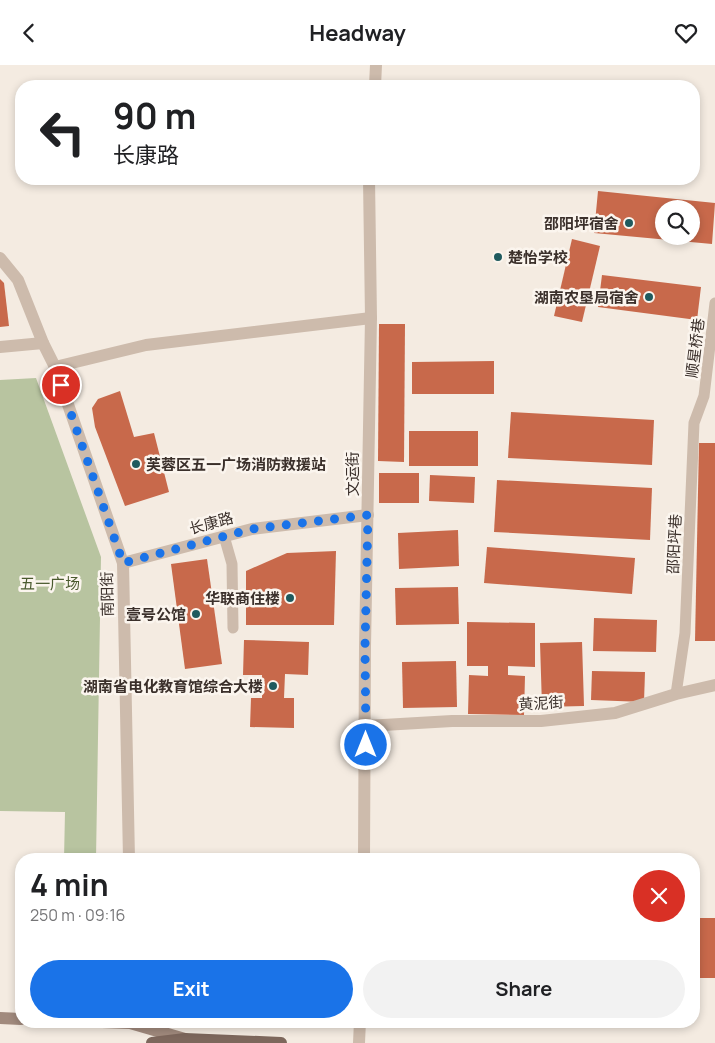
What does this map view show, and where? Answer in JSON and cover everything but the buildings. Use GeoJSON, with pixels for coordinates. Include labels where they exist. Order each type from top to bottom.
{"type":"FeatureCollection","features":[{"type":"Feature","properties":{"kind":"main road"},"geometry":{"type":"LineString","coordinates":[[0,1018],[15,1019]]}},
{"type":"Feature","properties":{"kind":"main road"},"geometry":{"type":"LineString","coordinates":[[150,1028],[186,1039]]}},
{"type":"Feature","properties":{"kind":"main road"},"geometry":{"type":"LineString","coordinates":[[152,1043],[186,1039],[281,1043]]}},
{"type":"Feature","properties":{"kind":"street"},"geometry":{"type":"LineString","coordinates":[[375,80],[376,65]]}},
{"type":"Feature","properties":{"kind":"street","name":"文运街"},"geometry":{"type":"LineString","coordinates":[[364,853],[365,647],[371,318],[369,185]]}},
{"type":"Feature","properties":{"kind":"street","name":"南阳街"},"geometry":{"type":"LineString","coordinates":[[0,258],[18,280],[43,343],[55,367],[123,563],[128,853]]}},
{"type":"Feature","properties":{"kind":"street"},"geometry":{"type":"LineString","coordinates":[[55,367],[146,345],[371,318]]}},
{"type":"Feature","properties":{"kind":"street"},"geometry":{"type":"LineString","coordinates":[[0,347],[43,343]]}},
{"type":"Feature","properties":{"kind":"street","name":"长康路"},"geometry":{"type":"LineString","coordinates":[[123,563],[252,529],[368,515]]}},
{"type":"Feature","properties":{"kind":"street","name":"黄泥街"},"geometry":{"type":"LineString","coordinates":[[366,727],[452,721],[541,721],[615,713],[676,694],[715,685]]}},
{"type":"Feature","properties":{"kind":"street"},"geometry":{"type":"LineString","coordinates":[[359,1043],[360,1028]]}},
{"type":"Feature","properties":{"kind":"lane","name":"顺星桥巷"},"geometry":{"type":"LineString","coordinates":[[710,396],[715,303]]}},
{"type":"Feature","properties":{"kind":"lane","name":"邵阳坪巷"},"geometry":{"type":"LineString","coordinates":[[676,694],[684,633],[694,423],[710,396]]}},
{"type":"Feature","properties":{"kind":"lane"},"geometry":{"type":"LineString","coordinates":[[224,536],[232,564],[233,629]]}},
{"type":"Feature","properties":{"kind":"green space","name":"五一广场"},"geometry":{"type":"Polygon","coordinates":[[[36,378],[101,557],[96,853],[64,853],[65,812],[0,811],[0,380],[36,378]]]}},
{"type":"Feature","properties":{"kind":"place","name":"邵阳坪宿舍"},"geometry":{"type":"Point","coordinates":[629,223]}},
{"type":"Feature","properties":{"kind":"place","name":"楚怡学校"},"geometry":{"type":"Point","coordinates":[498,257]}},
{"type":"Feature","properties":{"kind":"place","name":"湖南农垦局宿舍"},"geometry":{"type":"Point","coordinates":[649,297]}},
{"type":"Feature","properties":{"kind":"place","name":"芙蓉区五一广场消防救援站"},"geometry":{"type":"Point","coordinates":[136,464]}},
{"type":"Feature","properties":{"kind":"place","name":"华联商住楼"},"geometry":{"type":"Point","coordinates":[290,598]}},
{"type":"Feature","properties":{"kind":"place","name":"壹号公馆"},"geometry":{"type":"Point","coordinates":[196,614]}},
{"type":"Feature","properties":{"kind":"place","name":"湖南省电化教育馆综合大楼"},"geometry":{"type":"Point","coordinates":[273,686]}},
{"type":"Feature","properties":{"kind":"route"},"geometry":{"type":"LineString","coordinates":[[61,385],[123,563],[252,529],[368,515],[365,647],[366,745]]}}]}
